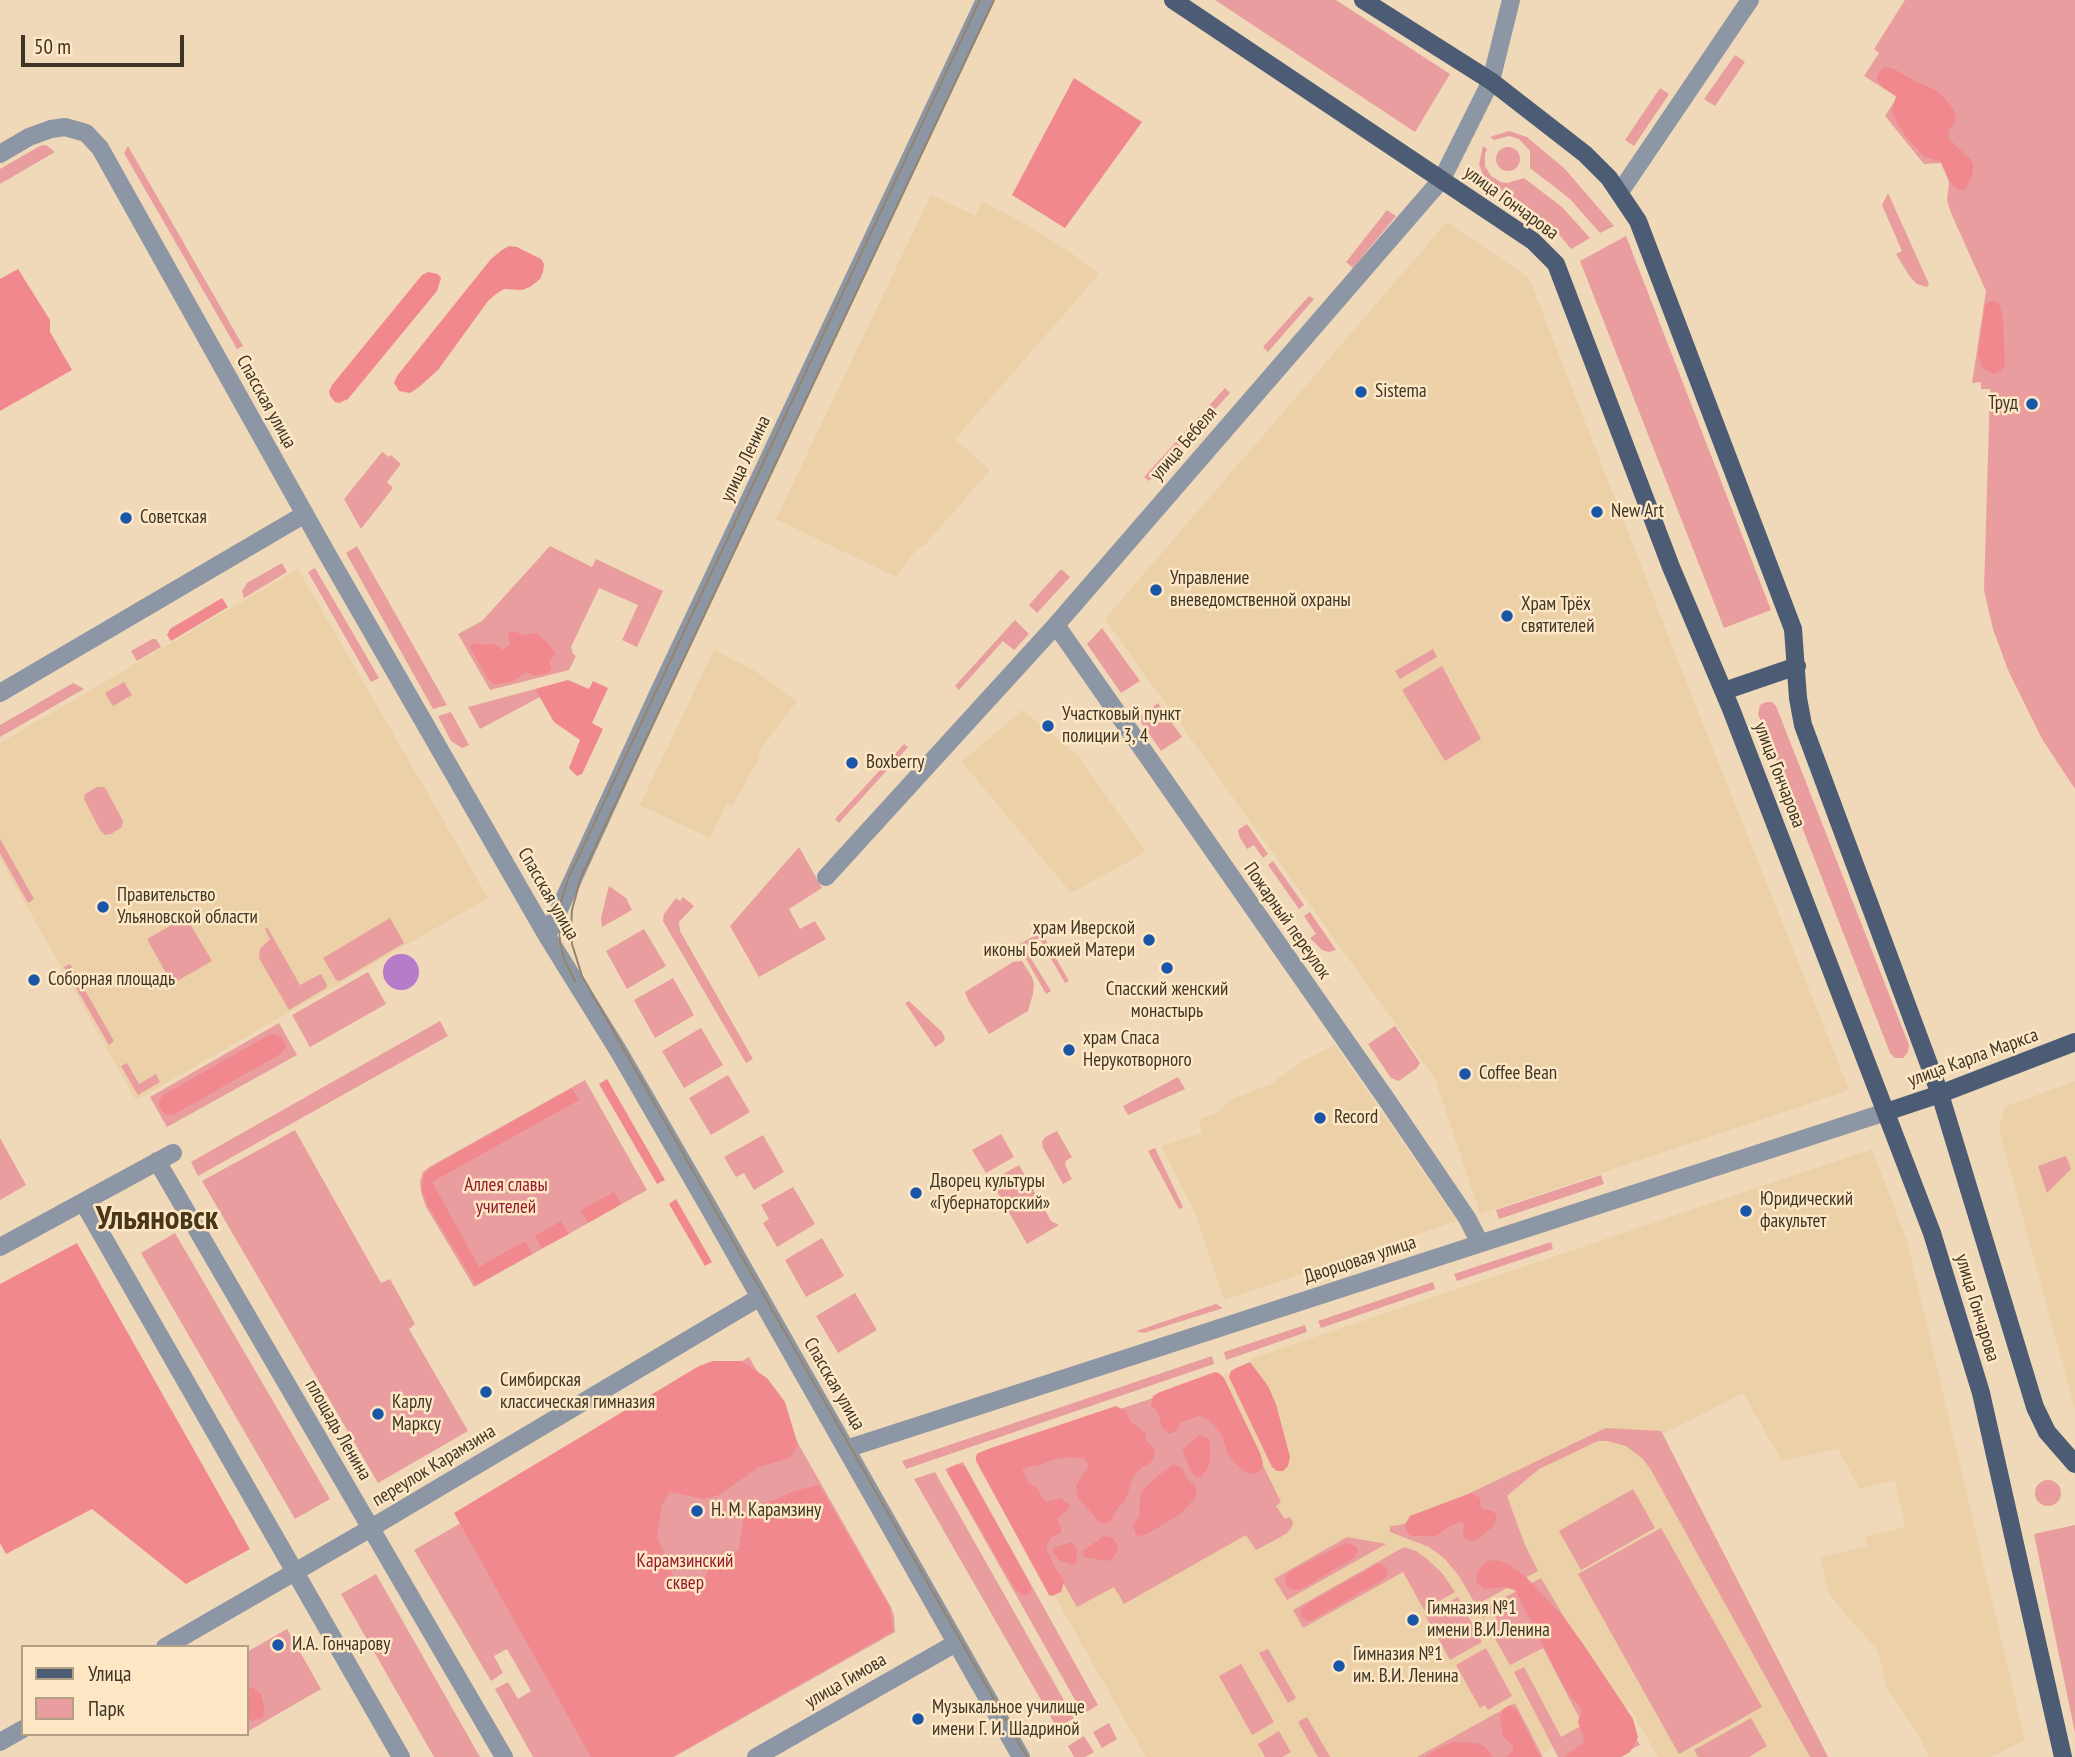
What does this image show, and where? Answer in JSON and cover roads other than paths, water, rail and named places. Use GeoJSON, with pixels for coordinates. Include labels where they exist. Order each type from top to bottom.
{"type":"FeatureCollection","features":[{"type":"Feature","properties":{"kind":"main road","name":"улица Гончарова"},"geometry":{"type":"LineString","coordinates":[[1173,0],[1533,241],[1556,264],[1671,567],[1724,691],[1932,1233],[1981,1393],[2063,1757]]}},
{"type":"Feature","properties":{"kind":"main road","name":"улица Гончарова"},"geometry":{"type":"LineString","coordinates":[[1363,0],[1491,81],[1585,154],[1609,178],[1638,221],[1793,629],[1798,698],[1803,725],[1940,1094],[2035,1408],[2047,1432],[2075,1464]]}},
{"type":"Feature","properties":{"kind":"main road"},"geometry":{"type":"LineString","coordinates":[[1724,691],[1797,666]]}},
{"type":"Feature","properties":{"kind":"main road","name":"улица Карла Маркса"},"geometry":{"type":"LineString","coordinates":[[1886,1112],[2075,1042]]}},
{"type":"Feature","properties":{"kind":"street","name":"улица Ленина"},"geometry":{"type":"LineString","coordinates":[[547,936],[985,0]]}},
{"type":"Feature","properties":{"kind":"street","name":"улица Бебеля"},"geometry":{"type":"LineString","coordinates":[[825,877],[1056,625],[1442,179],[1491,81],[1511,0]]}},
{"type":"Feature","properties":{"kind":"street"},"geometry":{"type":"LineString","coordinates":[[1620,192],[1750,0]]}},
{"type":"Feature","properties":{"kind":"street","name":"Спасская улица"},"geometry":{"type":"LineString","coordinates":[[0,154],[29,137],[65,127],[86,133],[100,148],[305,514],[547,936],[619,1052],[1021,1757]]}},
{"type":"Feature","properties":{"kind":"street"},"geometry":{"type":"LineString","coordinates":[[0,693],[305,514]]}},
{"type":"Feature","properties":{"kind":"street","name":"Пожарный переулок"},"geometry":{"type":"LineString","coordinates":[[1056,625],[1389,1103],[1467,1218],[1480,1243]]}},
{"type":"Feature","properties":{"kind":"street","name":"Дворцовая улица"},"geometry":{"type":"LineString","coordinates":[[846,1449],[1886,1112]]}},
{"type":"Feature","properties":{"kind":"street","name":"площадь Ленина"},"geometry":{"type":"LineString","coordinates":[[83,1202],[165,1157],[371,1528],[504,1757]]}},
{"type":"Feature","properties":{"kind":"street"},"geometry":{"type":"LineString","coordinates":[[0,1247],[83,1202],[401,1757]]}},
{"type":"Feature","properties":{"kind":"street","name":"переулок Карамзина"},"geometry":{"type":"LineString","coordinates":[[168,1645],[760,1297]]}},
{"type":"Feature","properties":{"kind":"street","name":"улица Гимова"},"geometry":{"type":"LineString","coordinates":[[756,1757],[956,1643]]}},
{"type":"Feature","properties":{"kind":"street"},"geometry":{"type":"LineString","coordinates":[[0,1742],[21,1730]]}},
{"type":"Feature","properties":{"kind":"tram line"},"geometry":{"type":"LineString","coordinates":[[575,981],[560,944],[559,908],[568,879],[980,0]]}},
{"type":"Feature","properties":{"kind":"tram line"},"geometry":{"type":"LineString","coordinates":[[994,0],[581,877],[572,910],[571,927],[572,944],[582,976],[1027,1757]]}},
{"type":"Feature","properties":{"kind":"place","name":"Sistema"},"geometry":{"type":"Point","coordinates":[1361,392]}},
{"type":"Feature","properties":{"kind":"place","name":"Труд"},"geometry":{"type":"Point","coordinates":[2032,404]}},
{"type":"Feature","properties":{"kind":"place","name":"New Art"},"geometry":{"type":"Point","coordinates":[1597,512]}},
{"type":"Feature","properties":{"kind":"place","name":"Советская"},"geometry":{"type":"Point","coordinates":[126,518]}},
{"type":"Feature","properties":{"kind":"place","name":"Управление вневедомственной охраны"},"geometry":{"type":"Point","coordinates":[1156,590]}},
{"type":"Feature","properties":{"kind":"place","name":"Храм Трёх святителей"},"geometry":{"type":"Point","coordinates":[1507,616]}},
{"type":"Feature","properties":{"kind":"place","name":"Участковый пункт полиции 3, 4"},"geometry":{"type":"Point","coordinates":[1048,726]}},
{"type":"Feature","properties":{"kind":"place","name":"Boxberry"},"geometry":{"type":"Point","coordinates":[852,763]}},
{"type":"Feature","properties":{"kind":"place","name":"Правительство Ульяновской области"},"geometry":{"type":"Point","coordinates":[103,907]}},
{"type":"Feature","properties":{"kind":"place","name":"храм Иверской иконы Божией Матери"},"geometry":{"type":"Point","coordinates":[1149,940]}},
{"type":"Feature","properties":{"kind":"place","name":"Спасский женский монастырь"},"geometry":{"type":"Point","coordinates":[1167,968]}},
{"type":"Feature","properties":{"kind":"place","name":"Соборная площадь"},"geometry":{"type":"Point","coordinates":[34,980]}},
{"type":"Feature","properties":{"kind":"place","name":"xрам Спаса Нерукотворного"},"geometry":{"type":"Point","coordinates":[1069,1050]}},
{"type":"Feature","properties":{"kind":"place","name":"Coffee Bean"},"geometry":{"type":"Point","coordinates":[1465,1074]}},
{"type":"Feature","properties":{"kind":"place","name":"Record"},"geometry":{"type":"Point","coordinates":[1320,1118]}},
{"type":"Feature","properties":{"kind":"place","name":"Дворец культуры «Губернаторский»"},"geometry":{"type":"Point","coordinates":[916,1193]}},
{"type":"Feature","properties":{"kind":"place","name":"Юридический факультет"},"geometry":{"type":"Point","coordinates":[1746,1211]}},
{"type":"Feature","properties":{"kind":"place","name":"Симбирская классическая гимназия"},"geometry":{"type":"Point","coordinates":[486,1392]}},
{"type":"Feature","properties":{"kind":"place","name":"Карлу Марксу"},"geometry":{"type":"Point","coordinates":[378,1414]}},
{"type":"Feature","properties":{"kind":"place","name":"Н. М. Карамзину"},"geometry":{"type":"Point","coordinates":[697,1511]}},
{"type":"Feature","properties":{"kind":"place","name":"Гимназия №1 имени В.И.Ленина"},"geometry":{"type":"Point","coordinates":[1413,1620]}},
{"type":"Feature","properties":{"kind":"place","name":"И.А. Гончарову"},"geometry":{"type":"Point","coordinates":[278,1645]}},
{"type":"Feature","properties":{"kind":"place","name":"Гимназия №1 им. В.И. Ленина"},"geometry":{"type":"Point","coordinates":[1339,1666]}},
{"type":"Feature","properties":{"kind":"place","name":"Музыкальное училище имени Г. И. Шадриной"},"geometry":{"type":"Point","coordinates":[918,1719]}},
{"type":"Feature","properties":{"kind":"district","name":"Ульяновск"},"geometry":{"type":"Point","coordinates":[157,1220]}},
{"type":"Feature","properties":{"kind":"park label","name":"Аллея славы учителей"},"geometry":{"type":"Point","coordinates":[506,1197]}},
{"type":"Feature","properties":{"kind":"park label","name":"Карамзинский сквер"},"geometry":{"type":"Point","coordinates":[685,1573]}}]}
